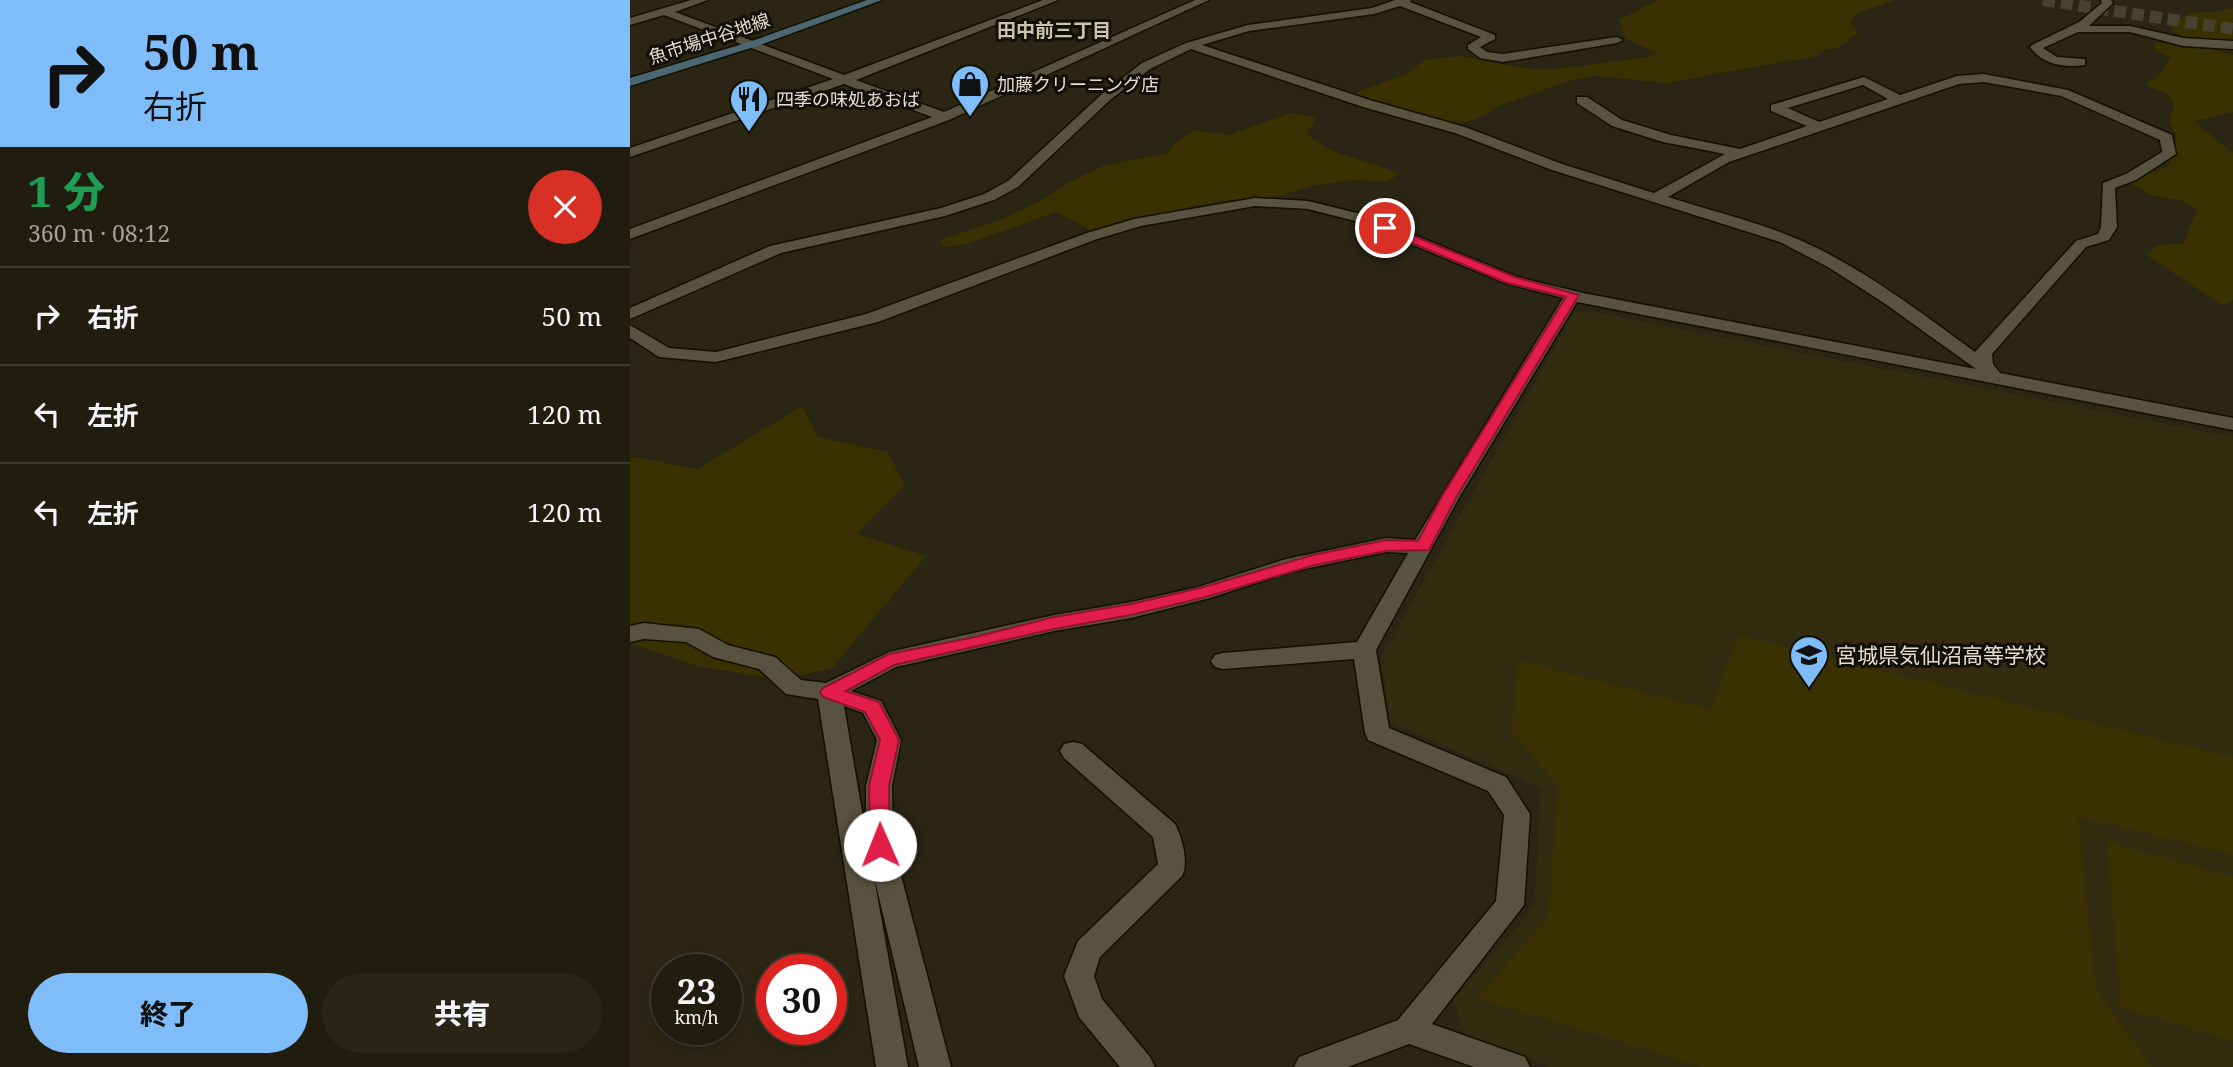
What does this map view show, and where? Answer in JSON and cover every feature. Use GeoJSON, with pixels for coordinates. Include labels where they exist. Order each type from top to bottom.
{"type":"FeatureCollection","features":[{"type":"Feature","properties":{"kind":"street"},"geometry":{"type":"LineString","coordinates":[[630,22],[703,0]]}},
{"type":"Feature","properties":{"kind":"street","name":"魚市場中谷地線"},"geometry":{"type":"LineString","coordinates":[[630,82],[753,44],[877,0]]}},
{"type":"Feature","properties":{"kind":"street"},"geometry":{"type":"LineString","coordinates":[[630,153],[846,79],[1053,0]]}},
{"type":"Feature","properties":{"kind":"street"},"geometry":{"type":"LineString","coordinates":[[630,234],[944,117],[1204,0]]}},
{"type":"Feature","properties":{"kind":"street"},"geometry":{"type":"LineString","coordinates":[[2081,62],[2056,62],[2042,57],[2036,47],[2079,29],[2101,11],[2108,3],[2106,0]]}},
{"type":"Feature","properties":{"kind":"street"},"geometry":{"type":"LineString","coordinates":[[630,314],[776,249],[945,212],[989,197],[1013,184],[1106,97],[1146,66],[1195,43],[1248,28],[1374,11],[1404,1],[1491,37],[1472,47],[1484,55],[1503,58],[1617,40]]}},
{"type":"Feature","properties":{"kind":"street"},"geometry":{"type":"LineString","coordinates":[[665,12],[944,117]]}},
{"type":"Feature","properties":{"kind":"street"},"geometry":{"type":"LineString","coordinates":[[1141,28],[1171,35],[1368,104],[1460,130],[1557,167],[1785,239],[1835,264],[1890,299],[1992,372]]}},
{"type":"Feature","properties":{"kind":"street"},"geometry":{"type":"LineString","coordinates":[[2079,29],[2130,29],[2183,42],[2233,45]]}},
{"type":"Feature","properties":{"kind":"street"},"geometry":{"type":"LineString","coordinates":[[1658,197],[1724,159],[1957,80],[1984,78],[2064,93],[2167,138],[2169,155],[2131,177],[2108,186],[2109,227],[2104,237],[2081,244],[1983,353],[1992,372]]}},
{"type":"Feature","properties":{"kind":"street"},"geometry":{"type":"LineString","coordinates":[[1819,127],[1776,108],[1864,81],[1899,100]]}},
{"type":"Feature","properties":{"kind":"street"},"geometry":{"type":"LineString","coordinates":[[1582,100],[1617,123],[1668,139],[1740,153]]}},
{"type":"Feature","properties":{"kind":"street"},"geometry":{"type":"LineString","coordinates":[[630,330],[665,353],[716,357],[872,318],[1092,236],[1139,222],[1255,202],[1308,205],[1360,218],[1511,280],[1573,295],[1992,372],[2233,424]]}},
{"type":"Feature","properties":{"kind":"street"},"geometry":{"type":"LineString","coordinates":[[1310,1067],[1409,1030],[1510,905],[1517,814],[1497,785],[1377,733],[1364,650],[1450,496],[1573,295]]}},
{"type":"Feature","properties":{"kind":"street"},"geometry":{"type":"LineString","coordinates":[[830,692],[889,660],[975,643],[1054,623],[1131,610],[1202,593],[1313,560],[1386,545],[1423,547]]}},
{"type":"Feature","properties":{"kind":"street"},"geometry":{"type":"LineString","coordinates":[[630,634],[644,631],[691,635],[721,651],[767,663],[794,688],[830,692],[872,707],[889,740],[879,786],[880,845],[935,1067]]}},
{"type":"Feature","properties":{"kind":"street"},"geometry":{"type":"LineString","coordinates":[[1223,661],[1364,650]]}},
{"type":"Feature","properties":{"kind":"street"},"geometry":{"type":"LineString","coordinates":[[830,692],[892,1067]]}},
{"type":"Feature","properties":{"kind":"street"},"geometry":{"type":"LineString","coordinates":[[1073,751],[1166,832],[1172,868],[1088,950],[1079,976],[1090,1007],[1139,1067]]}},
{"type":"Feature","properties":{"kind":"street"},"geometry":{"type":"LineString","coordinates":[[1409,1030],[1514,1067]]}},
{"type":"Feature","properties":{"kind":"shaded area"},"geometry":{"type":"Polygon","coordinates":[[[1658,0],[1895,0],[1854,15],[1850,23],[1859,32],[1839,47],[1825,50],[1817,56],[1666,83],[1595,76],[1572,80],[1496,107],[1466,122],[1427,116],[1351,94],[1404,75],[1425,60],[1459,56],[1528,69],[1557,69],[1649,57],[1656,52],[1626,39],[1619,20],[1658,0]]]}},
{"type":"Feature","properties":{"kind":"shaded area"},"geometry":{"type":"Polygon","coordinates":[[[2233,8],[2233,42],[2183,37],[2170,28],[2189,13],[2233,8]]]}},
{"type":"Feature","properties":{"kind":"shaded area"},"geometry":{"type":"Polygon","coordinates":[[[2154,42],[2207,48],[2233,55],[2233,112],[2194,121],[2233,153],[2233,300],[2223,306],[2145,254],[2157,246],[2184,243],[2197,209],[2182,201],[2152,195],[2129,183],[2169,165],[2177,138],[2169,122],[2174,105],[2167,94],[2145,85],[2159,75],[2171,57],[2156,51],[2154,42]]]}},
{"type":"Feature","properties":{"kind":"shaded area"},"geometry":{"type":"Polygon","coordinates":[[[1291,113],[1316,117],[1307,134],[1328,149],[1399,174],[1387,182],[1357,180],[1316,185],[1280,196],[1223,201],[1091,230],[1056,212],[967,244],[943,247],[940,240],[998,221],[1103,166],[1167,153],[1174,144],[1195,130],[1228,135],[1291,113]]]}},
{"type":"Feature","properties":{"kind":"shaded area","name":"宮城県気仙沼高等学校"},"geometry":{"type":"Polygon","coordinates":[[[1575,311],[1593,312],[2233,437],[2233,1067],[1550,1067],[1465,1037],[1453,1000],[1534,907],[1541,788],[1390,722],[1381,657],[1575,311]]]}},
{"type":"Feature","properties":{"kind":"shaded area"},"geometry":{"type":"Polygon","coordinates":[[[802,406],[818,437],[888,452],[905,486],[856,534],[926,556],[831,669],[778,679],[698,666],[630,643],[630,459],[634,457],[698,469],[802,406]]]}},
{"type":"Feature","properties":{"kind":"shaded area"},"geometry":{"type":"Polygon","coordinates":[[[1739,635],[2233,757],[2233,855],[2078,817],[2096,988],[2152,1067],[1702,1067],[1477,998],[1548,917],[1558,786],[1511,731],[1518,660],[1710,709],[1739,635]]]}},
{"type":"Feature","properties":{"kind":"shaded area"},"geometry":{"type":"Polygon","coordinates":[[[2107,841],[2233,877],[2233,1042],[2120,1007],[2107,841]]]}},
{"type":"Feature","properties":{"kind":"tunnel"},"geometry":{"type":"LineString","coordinates":[[2043,0],[2233,29]]}},
{"type":"Feature","properties":{"kind":"place","name":"加藤クリーニング店"},"geometry":{"type":"Point","coordinates":[970,118]}},
{"type":"Feature","properties":{"kind":"place","name":"四季の味処あおば"},"geometry":{"type":"Point","coordinates":[749,133]}},
{"type":"Feature","properties":{"kind":"place","name":"宮城県気仙沼高等学校"},"geometry":{"type":"Point","coordinates":[1809,689]}},
{"type":"Feature","properties":{"kind":"district","name":"田中前三丁目"},"geometry":{"type":"Point","coordinates":[1054,30]}},
{"type":"Feature","properties":{"kind":"route"},"geometry":{"type":"LineString","coordinates":[[880,845],[879,786],[889,740],[872,707],[830,692],[889,660],[975,643],[1054,623],[1131,610],[1202,593],[1313,560],[1386,545],[1423,547],[1450,496],[1573,295],[1511,280],[1385,228]]}}]}
